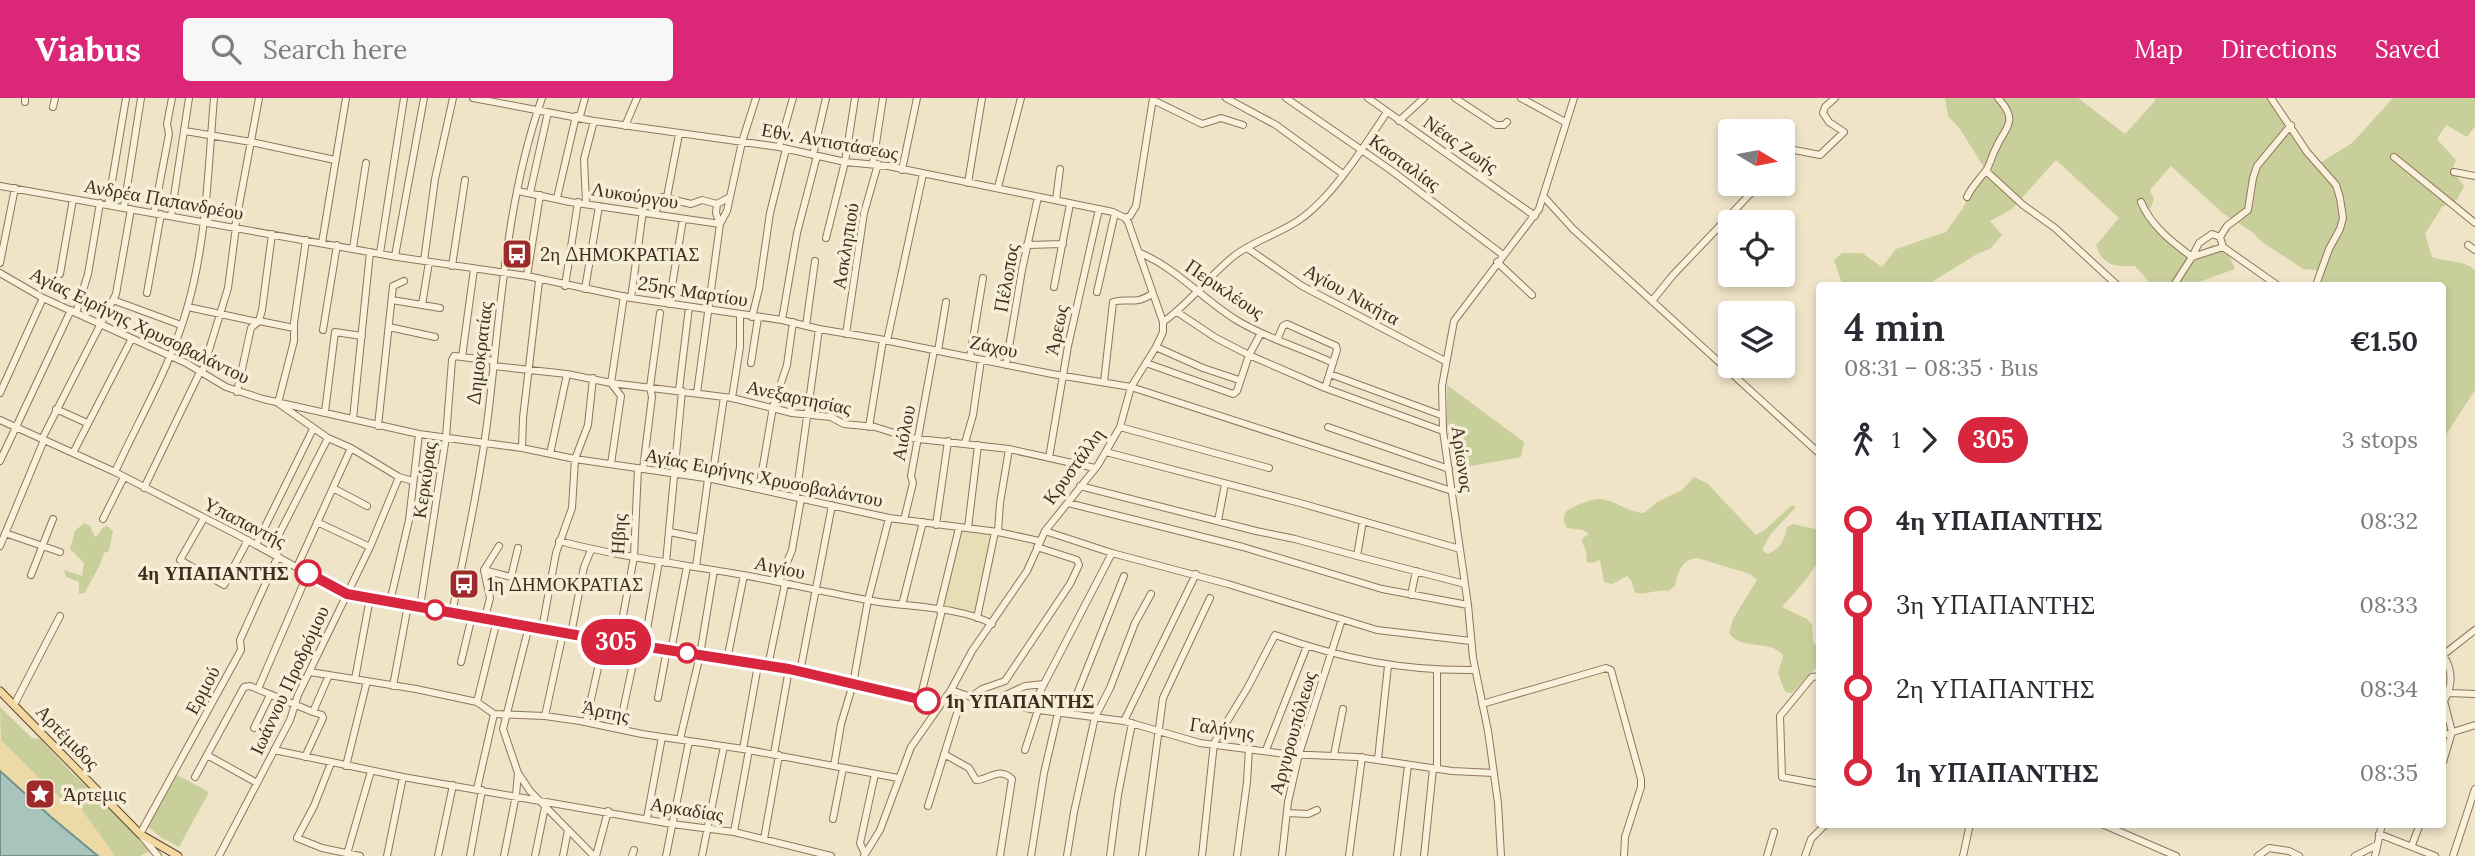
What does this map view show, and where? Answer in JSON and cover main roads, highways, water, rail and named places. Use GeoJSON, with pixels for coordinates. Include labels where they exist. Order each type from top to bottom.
{"type":"FeatureCollection","features":[{"type":"Feature","properties":{"kind":"main road","name":"Αρτέμιδος"},"geometry":{"type":"LineString","coordinates":[[0,691],[140,834],[178,856]]}},
{"type":"Feature","properties":{"kind":"water"},"geometry":{"type":"Polygon","coordinates":[[[0,771],[51,817],[98,856],[0,856],[0,771]]]}},
{"type":"Feature","properties":{"kind":"place","name":"2η ΔΗΜΟΚΡΑΤΙΑΣ"},"geometry":{"type":"Point","coordinates":[517,254]}},
{"type":"Feature","properties":{"kind":"place","name":"4η ΥΠΑΠΑΝΤΗΣ"},"geometry":{"type":"Point","coordinates":[308,573]}},
{"type":"Feature","properties":{"kind":"place","name":"1η ΔΗΜΟΚΡΑΤΙΑΣ"},"geometry":{"type":"Point","coordinates":[464,584]}},
{"type":"Feature","properties":{"kind":"place","name":"1η ΥΠΑΠΑΝΤΗΣ"},"geometry":{"type":"Point","coordinates":[927,701]}},
{"type":"Feature","properties":{"kind":"place","name":"Άρτεμις"},"geometry":{"type":"Point","coordinates":[40,794]}}]}
